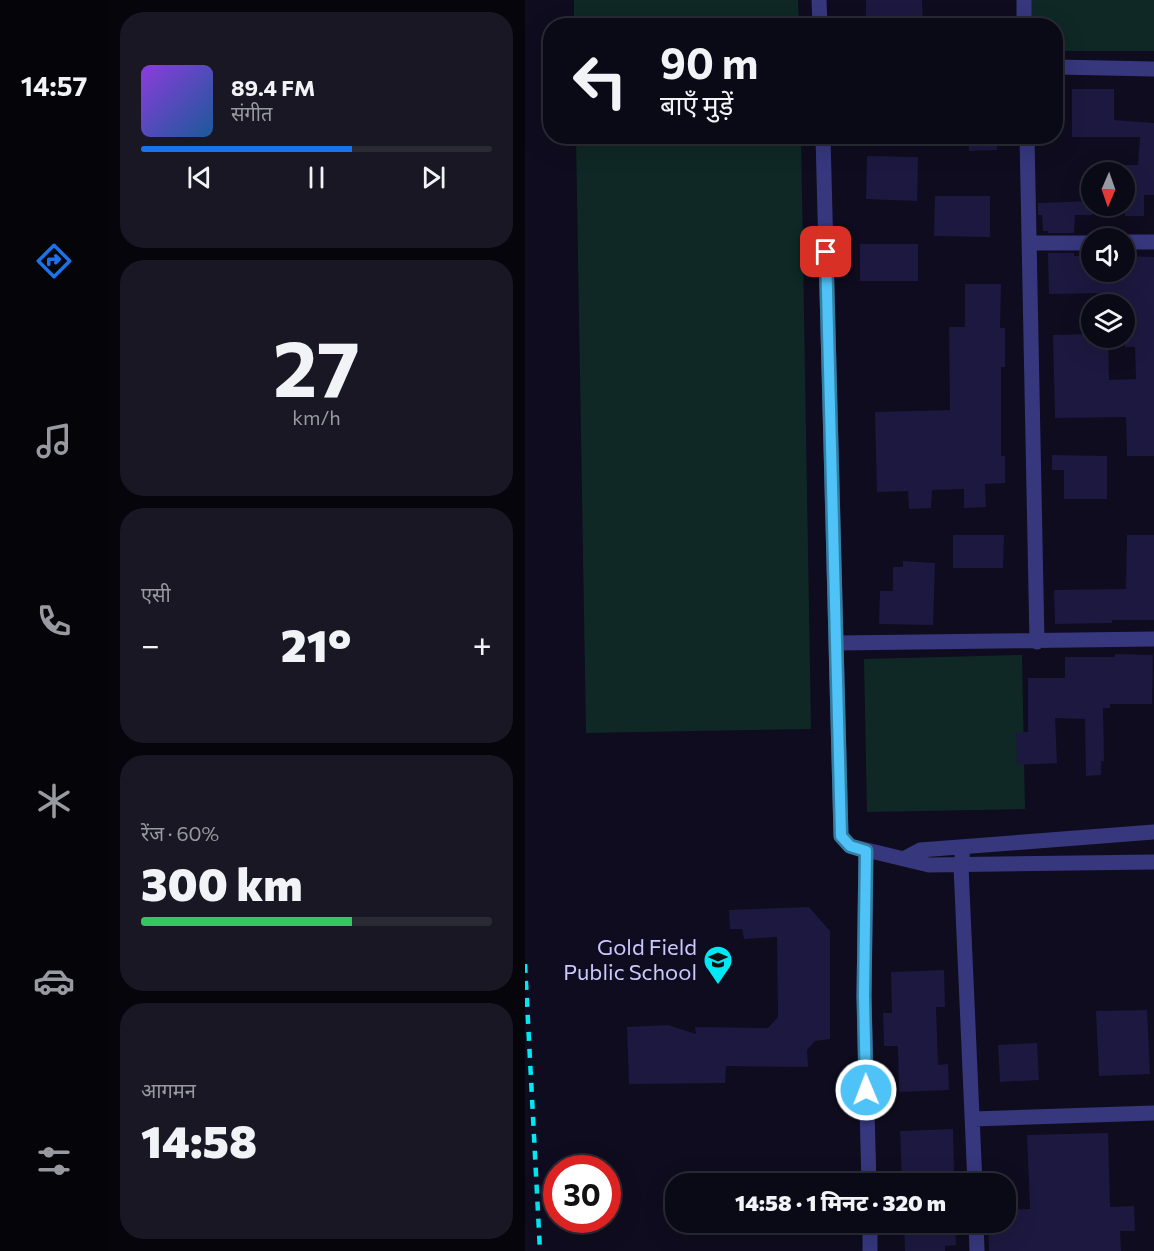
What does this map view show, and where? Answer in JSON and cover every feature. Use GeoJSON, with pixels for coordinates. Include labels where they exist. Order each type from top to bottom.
{"type":"FeatureCollection","features":[{"type":"Feature","properties":{"kind":"street"},"geometry":{"type":"LineString","coordinates":[[819,0],[820,18]]}},
{"type":"Feature","properties":{"kind":"street"},"geometry":{"type":"LineString","coordinates":[[1023,0],[1024,18]]}},
{"type":"Feature","properties":{"kind":"street"},"geometry":{"type":"LineString","coordinates":[[1063,68],[1154,69]]}},
{"type":"Feature","properties":{"kind":"street"},"geometry":{"type":"LineString","coordinates":[[823,144],[841,836],[850,846],[929,865],[1154,862]]}},
{"type":"Feature","properties":{"kind":"street"},"geometry":{"type":"LineString","coordinates":[[1027,144],[1037,642]]}},
{"type":"Feature","properties":{"kind":"street"},"geometry":{"type":"LineString","coordinates":[[1135,242],[1154,242]]}},
{"type":"Feature","properties":{"kind":"street"},"geometry":{"type":"LineString","coordinates":[[1029,243],[1081,243]]}},
{"type":"Feature","properties":{"kind":"street"},"geometry":{"type":"LineString","coordinates":[[837,643],[1154,639]]}},
{"type":"Feature","properties":{"kind":"street"},"geometry":{"type":"LineString","coordinates":[[905,858],[920,850],[1154,832]]}},
{"type":"Feature","properties":{"kind":"street"},"geometry":{"type":"LineString","coordinates":[[963,847],[961,866],[975,1173]]}},
{"type":"Feature","properties":{"kind":"street"},"geometry":{"type":"LineString","coordinates":[[866,851],[864,996],[869,1173]]}},
{"type":"Feature","properties":{"kind":"street"},"geometry":{"type":"LineString","coordinates":[[973,1119],[1154,1113]]}},
{"type":"Feature","properties":{"kind":"street"},"geometry":{"type":"LineString","coordinates":[[870,1233],[870,1251]]}},
{"type":"Feature","properties":{"kind":"street"},"geometry":{"type":"LineString","coordinates":[[976,1233],[977,1251]]}},
{"type":"Feature","properties":{"kind":"green space"},"geometry":{"type":"Polygon","coordinates":[[[574,0],[798,0],[799,18],[574,18],[574,0]]]}},
{"type":"Feature","properties":{"kind":"green space"},"geometry":{"type":"Polygon","coordinates":[[[1031,0],[1154,0],[1154,51],[1063,51],[1063,18],[1031,18],[1031,0]]]}},
{"type":"Feature","properties":{"kind":"green space"},"geometry":{"type":"Polygon","coordinates":[[[576,144],[801,144],[811,729],[586,733],[576,144]]]}},
{"type":"Feature","properties":{"kind":"green space"},"geometry":{"type":"Polygon","coordinates":[[[1022,655],[1025,809],[867,812],[864,659],[1022,655]]]}},
{"type":"Feature","properties":{"kind":"building"},"geometry":{"type":"Polygon","coordinates":[[[866,0],[922,0],[923,18],[866,18],[866,0]]]}},
{"type":"Feature","properties":{"kind":"building"},"geometry":{"type":"Polygon","coordinates":[[[1072,89],[1114,89],[1114,120],[1154,123],[1154,195],[1144,195],[1144,216],[1135,216],[1135,165],[1138,165],[1140,137],[1072,137],[1072,89]]]}},
{"type":"Feature","properties":{"kind":"building"},"geometry":{"type":"Polygon","coordinates":[[[969,144],[997,144],[997,150],[969,151],[969,144]]]}},
{"type":"Feature","properties":{"kind":"building"},"geometry":{"type":"Polygon","coordinates":[[[867,156],[918,157],[917,201],[866,199],[867,156]]]}},
{"type":"Feature","properties":{"kind":"building"},"geometry":{"type":"Polygon","coordinates":[[[935,196],[990,196],[990,237],[934,236],[935,196]]]}},
{"type":"Feature","properties":{"kind":"building"},"geometry":{"type":"Polygon","coordinates":[[[1081,201],[1081,215],[1075,215],[1074,233],[1043,231],[1042,215],[1038,215],[1038,203],[1081,201]]]}},
{"type":"Feature","properties":{"kind":"building"},"geometry":{"type":"Polygon","coordinates":[[[860,244],[918,244],[918,281],[860,281],[860,244]]]}},
{"type":"Feature","properties":{"kind":"building"},"geometry":{"type":"Polygon","coordinates":[[[1048,253],[1074,253],[1074,256],[1081,256],[1081,282],[1135,282],[1135,256],[1154,257],[1154,456],[1127,456],[1126,417],[1055,418],[1053,335],[1081,334],[1081,348],[1108,348],[1109,380],[1136,379],[1135,294],[1049,294],[1048,253]]]}},
{"type":"Feature","properties":{"kind":"building"},"geometry":{"type":"Polygon","coordinates":[[[965,284],[1001,284],[1000,328],[1005,328],[1005,367],[1001,367],[1001,456],[1005,456],[1005,483],[985,484],[986,507],[964,508],[964,489],[932,490],[931,508],[909,509],[908,491],[877,492],[875,412],[950,410],[949,327],[965,327],[965,284]]]}},
{"type":"Feature","properties":{"kind":"building"},"geometry":{"type":"Polygon","coordinates":[[[1052,455],[1107,456],[1107,499],[1064,499],[1064,470],[1052,470],[1052,455]]]}},
{"type":"Feature","properties":{"kind":"building"},"geometry":{"type":"Polygon","coordinates":[[[953,535],[1004,535],[1003,568],[953,568],[953,535]]]}},
{"type":"Feature","properties":{"kind":"building"},"geometry":{"type":"Polygon","coordinates":[[[1127,535],[1154,535],[1154,620],[1055,624],[1054,590],[1126,589],[1127,535]]]}},
{"type":"Feature","properties":{"kind":"building"},"geometry":{"type":"Polygon","coordinates":[[[903,561],[935,563],[933,625],[879,624],[880,591],[893,591],[893,567],[903,567],[903,561]]]}},
{"type":"Feature","properties":{"kind":"building"},"geometry":{"type":"Polygon","coordinates":[[[1115,654],[1153,655],[1152,704],[1110,704],[1110,708],[1103,708],[1104,761],[1101,761],[1101,775],[1086,776],[1085,719],[1055,718],[1057,763],[1017,765],[1016,733],[1028,732],[1028,678],[1065,678],[1065,657],[1115,657],[1115,654]]]}},
{"type":"Feature","properties":{"kind":"building"},"geometry":{"type":"Polygon","coordinates":[[[809,907],[830,931],[830,1039],[815,1041],[807,1050],[808,1067],[726,1066],[725,1083],[629,1084],[627,1027],[668,1025],[696,1034],[695,1027],[768,1028],[778,1017],[777,937],[744,939],[742,929],[730,929],[729,910],[809,907]]]}},
{"type":"Feature","properties":{"kind":"building"},"geometry":{"type":"Polygon","coordinates":[[[944,970],[945,1007],[936,1007],[938,1065],[948,1064],[949,1090],[899,1092],[898,1046],[884,1046],[883,1013],[892,1013],[891,972],[944,970]]]}},
{"type":"Feature","properties":{"kind":"building"},"geometry":{"type":"Polygon","coordinates":[[[1147,1010],[1150,1074],[1099,1076],[1096,1011],[1147,1010]]]}},
{"type":"Feature","properties":{"kind":"building"},"geometry":{"type":"Polygon","coordinates":[[[1037,1043],[1039,1080],[1000,1082],[998,1045],[1037,1043]]]}},
{"type":"Feature","properties":{"kind":"building"},"geometry":{"type":"Polygon","coordinates":[[[953,1129],[954,1171],[951,1173],[902,1173],[900,1131],[953,1129]]]}},
{"type":"Feature","properties":{"kind":"building"},"geometry":{"type":"Polygon","coordinates":[[[1108,1133],[1110,1207],[1134,1206],[1135,1231],[1120,1231],[1121,1251],[989,1251],[988,1233],[1016,1233],[1016,1210],[1030,1209],[1027,1135],[1108,1133]]]}},
{"type":"Feature","properties":{"kind":"building"},"geometry":{"type":"Polygon","coordinates":[[[904,1233],[955,1233],[956,1245],[945,1246],[945,1251],[905,1251],[904,1233]]]}},
{"type":"Feature","properties":{"kind":"railway"},"geometry":{"type":"LineString","coordinates":[[525,964],[540,1251]]}},
{"type":"Feature","properties":{"kind":"place","name":"Gold Field Public School"},"geometry":{"type":"Point","coordinates":[718,986]}},
{"type":"Feature","properties":{"kind":"route"},"geometry":{"type":"LineString","coordinates":[[826,252],[841,836],[850,846],[866,851],[864,996],[866,1090]]}}]}
